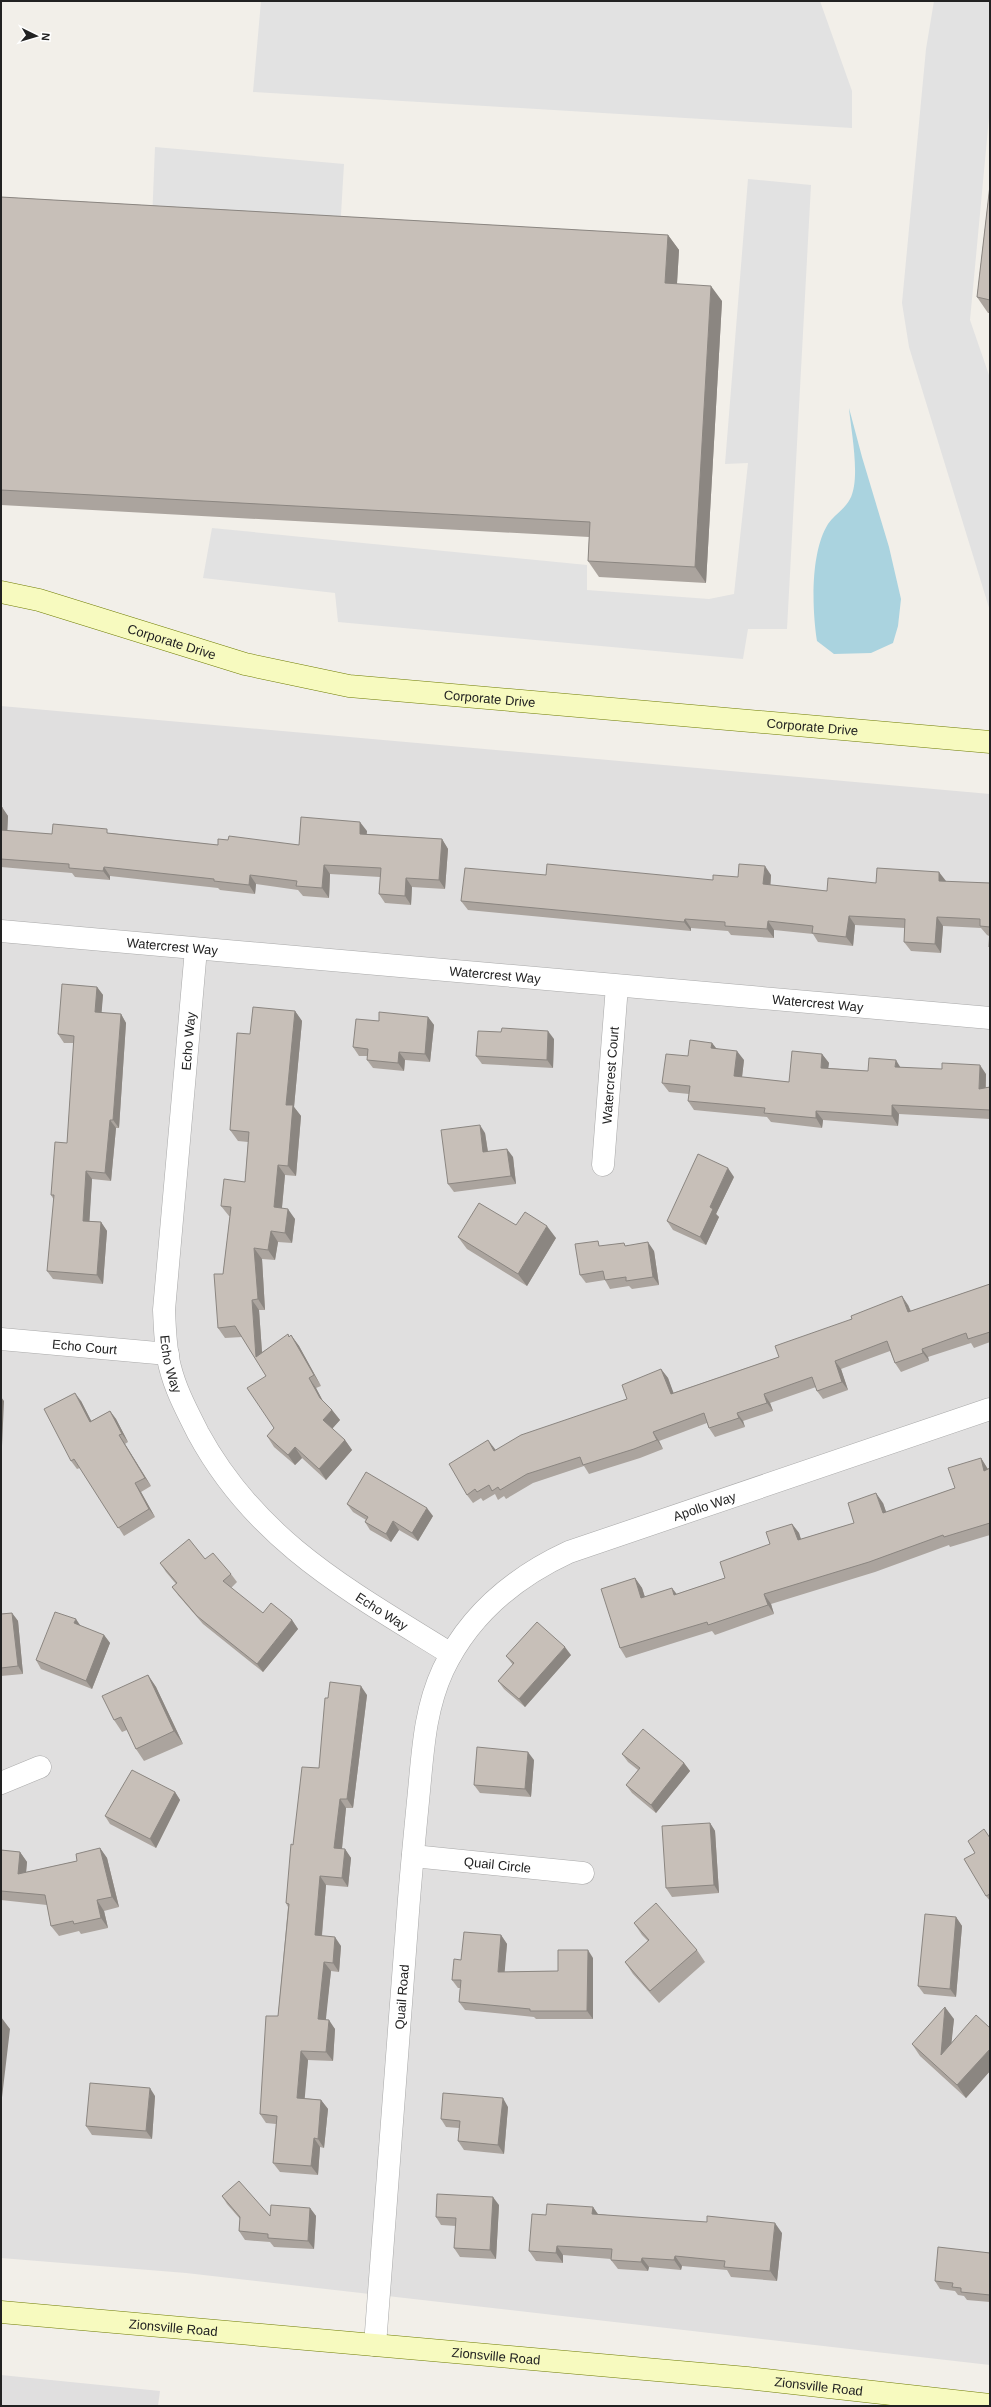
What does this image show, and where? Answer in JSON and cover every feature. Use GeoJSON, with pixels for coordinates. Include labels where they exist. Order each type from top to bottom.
{"type":"FeatureCollection","features":[{"type":"Feature","properties":{"kind":"street","name":"Corporate Drive"},"geometry":{"type":"LineString","coordinates":[[1,592],[38,600],[245,664],[348,686],[990,742]]}},
{"type":"Feature","properties":{"kind":"street","name":"Watercrest Way"},"geometry":{"type":"LineString","coordinates":[[1,932],[990,1018]]}},
{"type":"Feature","properties":{"kind":"street","name":"Echo Way"},"geometry":{"type":"LineString","coordinates":[[196,949],[164,1310],[164,1332],[179,1396],[204,1444],[231,1485],[272,1531],[319,1570],[452,1654]]}},
{"type":"Feature","properties":{"kind":"street","name":"Watercrest Court"},"geometry":{"type":"LineString","coordinates":[[604,1164],[617,986]]}},
{"type":"Feature","properties":{"kind":"street","name":"Echo Court"},"geometry":{"type":"LineString","coordinates":[[1,1339],[168,1354]]}},
{"type":"Feature","properties":{"kind":"street","name":"Apollo Way"},"geometry":{"type":"LineString","coordinates":[[452,1654],[472,1623],[506,1589],[525,1574],[564,1554],[990,1408]]}},
{"type":"Feature","properties":{"kind":"street","name":"Quail Road"},"geometry":{"type":"LineString","coordinates":[[375,2345],[425,1721],[434,1692],[452,1654]]}},
{"type":"Feature","properties":{"kind":"street"},"geometry":{"type":"LineString","coordinates":[[1,1783],[40,1766]]}},
{"type":"Feature","properties":{"kind":"street","name":"Quail Circle"},"geometry":{"type":"LineString","coordinates":[[413,1856],[583,1873]]}},
{"type":"Feature","properties":{"kind":"street","name":"Zionsville Road"},"geometry":{"type":"LineString","coordinates":[[1,2312],[747,2378],[990,2405]]}},
{"type":"Feature","properties":{"kind":"shaded area"},"geometry":{"type":"Polygon","coordinates":[[[261,1],[820,1],[852,91],[852,128],[253,92],[261,1]]]}},
{"type":"Feature","properties":{"kind":"shaded area"},"geometry":{"type":"Polygon","coordinates":[[[934,1],[990,1],[990,107],[970,320],[990,378],[990,611],[909,347],[902,303],[926,49],[934,1]]]}},
{"type":"Feature","properties":{"kind":"shaded area"},"geometry":{"type":"Polygon","coordinates":[[[155,147],[344,164],[340,231],[152,221],[155,147]]]}},
{"type":"Feature","properties":{"kind":"shaded area"},"geometry":{"type":"Polygon","coordinates":[[[748,179],[811,185],[787,629],[748,629],[743,659],[338,622],[335,593],[203,578],[212,528],[587,565],[587,590],[709,599],[734,594],[748,463],[725,464],[748,179]]]}},
{"type":"Feature","properties":{"kind":"shaded area"},"geometry":{"type":"Polygon","coordinates":[[[1,706],[990,794],[990,2365],[186,2273],[1,2258],[1,706]]]}},
{"type":"Feature","properties":{"kind":"shaded area"},"geometry":{"type":"Polygon","coordinates":[[[1,2375],[160,2391],[158,2406],[1,2406],[1,2375]]]}},
{"type":"Feature","properties":{"kind":"water"},"geometry":{"type":"Polygon","coordinates":[[[849,408],[889,547],[901,599],[898,626],[893,643],[871,653],[834,654],[817,641],[814,613],[814,581],[815,565],[822,536],[830,521],[848,503],[853,490],[855,467],[849,408]]]}},
{"type":"Feature","properties":{"kind":"building"},"geometry":{"type":"Polygon","coordinates":[[[990,185],[990,300],[977,297],[990,185]]]}},
{"type":"Feature","properties":{"kind":"building"},"geometry":{"type":"Polygon","coordinates":[[[1,197],[668,235],[665,283],[711,286],[695,567],[588,561],[590,522],[1,490],[1,197]]]}},
{"type":"Feature","properties":{"kind":"building"},"geometry":{"type":"Polygon","coordinates":[[[301,817],[360,822],[360,834],[442,839],[439,880],[406,878],[405,896],[379,894],[381,868],[324,865],[322,888],[296,886],[297,881],[250,875],[249,885],[214,881],[214,879],[104,867],[103,871],[69,868],[69,864],[1,859],[1,830],[52,834],[53,824],[107,829],[107,833],[218,845],[218,839],[228,840],[229,836],[299,845],[301,817]]]}},
{"type":"Feature","properties":{"kind":"building"},"geometry":{"type":"Polygon","coordinates":[[[547,864],[713,880],[713,875],[738,877],[739,864],[765,866],[763,884],[827,891],[828,878],[876,883],[877,868],[939,872],[939,881],[990,883],[990,927],[980,926],[980,919],[937,917],[935,944],[904,942],[905,919],[849,916],[846,937],[812,933],[813,926],[768,921],[767,929],[725,926],[725,922],[685,919],[684,922],[461,901],[465,868],[546,875],[547,864]]]}},
{"type":"Feature","properties":{"kind":"building"},"geometry":{"type":"Polygon","coordinates":[[[62,984],[97,987],[95,1012],[121,1014],[113,1120],[110,1120],[105,1173],[86,1171],[83,1221],[101,1222],[97,1275],[47,1271],[54,1195],[51,1195],[55,1142],[67,1143],[74,1036],[58,1034],[62,984]]]}},
{"type":"Feature","properties":{"kind":"building"},"geometry":{"type":"Polygon","coordinates":[[[253,1007],[295,1011],[286,1105],[293,1105],[288,1166],[278,1165],[274,1207],[288,1209],[285,1233],[271,1231],[268,1250],[254,1248],[258,1299],[252,1300],[256,1357],[288,1334],[289,1337],[291,1335],[314,1375],[309,1378],[320,1398],[332,1410],[323,1420],[345,1440],[319,1469],[295,1447],[288,1455],[267,1436],[274,1428],[247,1388],[266,1376],[235,1326],[218,1328],[214,1274],[223,1274],[231,1207],[221,1206],[224,1179],[245,1182],[249,1132],[230,1130],[237,1033],[250,1034],[253,1007]]]}},
{"type":"Feature","properties":{"kind":"building"},"geometry":{"type":"Polygon","coordinates":[[[379,1012],[428,1017],[425,1054],[399,1052],[398,1063],[367,1060],[368,1049],[353,1047],[356,1019],[379,1021],[379,1012]]]}},
{"type":"Feature","properties":{"kind":"building"},"geometry":{"type":"Polygon","coordinates":[[[502,1028],[548,1031],[547,1060],[476,1056],[478,1031],[501,1032],[502,1028]]]}},
{"type":"Feature","properties":{"kind":"building"},"geometry":{"type":"Polygon","coordinates":[[[690,1040],[712,1043],[711,1048],[737,1051],[734,1076],[789,1082],[792,1051],[822,1054],[821,1068],[868,1071],[869,1058],[896,1060],[895,1067],[942,1069],[942,1063],[980,1065],[979,1089],[990,1087],[990,1110],[892,1105],[892,1116],[816,1111],[816,1118],[764,1113],[765,1108],[688,1101],[690,1086],[662,1083],[666,1054],[688,1056],[690,1040]]]}},
{"type":"Feature","properties":{"kind":"building"},"geometry":{"type":"Polygon","coordinates":[[[480,1125],[483,1152],[507,1149],[511,1176],[448,1184],[441,1130],[480,1125]]]}},
{"type":"Feature","properties":{"kind":"building"},"geometry":{"type":"Polygon","coordinates":[[[698,1154],[728,1168],[710,1207],[713,1209],[700,1237],[667,1221],[698,1154]]]}},
{"type":"Feature","properties":{"kind":"building"},"geometry":{"type":"Polygon","coordinates":[[[479,1203],[516,1225],[525,1212],[547,1226],[518,1274],[458,1237],[479,1203]]]}},
{"type":"Feature","properties":{"kind":"building"},"geometry":{"type":"Polygon","coordinates":[[[598,1241],[599,1246],[624,1243],[625,1246],[648,1242],[653,1277],[626,1281],[626,1277],[605,1280],[603,1271],[580,1275],[575,1244],[598,1241]]]}},
{"type":"Feature","properties":{"kind":"building"},"geometry":{"type":"Polygon","coordinates":[[[990,1284],[990,1332],[968,1339],[966,1333],[922,1349],[923,1353],[895,1363],[887,1341],[835,1361],[842,1382],[817,1391],[812,1377],[764,1394],[767,1403],[737,1413],[739,1418],[709,1428],[704,1413],[653,1432],[657,1440],[634,1449],[583,1465],[580,1457],[527,1474],[500,1490],[498,1487],[492,1491],[489,1485],[477,1492],[475,1489],[467,1495],[449,1464],[488,1440],[494,1451],[521,1435],[627,1399],[622,1385],[661,1369],[671,1394],[779,1357],[775,1346],[852,1319],[851,1316],[902,1296],[908,1312],[990,1284]]]}},
{"type":"Feature","properties":{"kind":"building"},"geometry":{"type":"Polygon","coordinates":[[[75,1393],[90,1422],[110,1411],[122,1434],[119,1435],[145,1478],[135,1483],[149,1509],[118,1528],[74,1459],[71,1461],[44,1409],[75,1393]]]}},
{"type":"Feature","properties":{"kind":"building"},"geometry":{"type":"Polygon","coordinates":[[[981,1458],[984,1471],[990,1468],[990,1523],[944,1537],[943,1535],[869,1562],[764,1594],[768,1605],[708,1625],[707,1622],[620,1648],[601,1589],[635,1578],[641,1598],[672,1588],[674,1595],[725,1578],[720,1562],[770,1544],[766,1532],[792,1524],[798,1540],[854,1523],[848,1503],[876,1493],[883,1513],[955,1488],[948,1468],[981,1458]]]}},
{"type":"Feature","properties":{"kind":"building"},"geometry":{"type":"Polygon","coordinates":[[[366,1472],[427,1508],[412,1533],[393,1521],[386,1534],[365,1522],[368,1517],[347,1504],[366,1472]]]}},
{"type":"Feature","properties":{"kind":"building"},"geometry":{"type":"Polygon","coordinates":[[[189,1539],[205,1559],[213,1553],[231,1574],[223,1581],[263,1613],[271,1603],[292,1620],[257,1664],[197,1616],[172,1587],[177,1583],[160,1563],[189,1539]]]}},
{"type":"Feature","properties":{"kind":"building"},"geometry":{"type":"Polygon","coordinates":[[[55,1612],[76,1619],[74,1623],[104,1635],[86,1681],[36,1660],[55,1612]]]}},
{"type":"Feature","properties":{"kind":"building"},"geometry":{"type":"Polygon","coordinates":[[[12,1613],[18,1666],[1,1668],[1,1614],[12,1613]]]}},
{"type":"Feature","properties":{"kind":"building"},"geometry":{"type":"Polygon","coordinates":[[[537,1622],[565,1647],[519,1699],[498,1681],[514,1663],[506,1656],[537,1622]]]}},
{"type":"Feature","properties":{"kind":"building"},"geometry":{"type":"Polygon","coordinates":[[[148,1675],[174,1731],[136,1749],[121,1717],[114,1720],[102,1696],[148,1675]]]}},
{"type":"Feature","properties":{"kind":"building"},"geometry":{"type":"Polygon","coordinates":[[[330,1682],[361,1686],[347,1799],[340,1799],[334,1848],[345,1849],[342,1878],[320,1876],[315,1935],[335,1937],[333,1963],[324,1962],[318,2019],[329,2020],[326,2052],[301,2051],[297,2098],[321,2100],[318,2139],[314,2138],[311,2166],[273,2163],[277,2116],[260,2114],[266,2016],[278,2016],[289,1904],[286,1903],[291,1844],[293,1845],[302,1767],[319,1768],[325,1698],[328,1698],[330,1682]]]}},
{"type":"Feature","properties":{"kind":"building"},"geometry":{"type":"Polygon","coordinates":[[[643,1729],[684,1763],[651,1805],[626,1785],[640,1768],[622,1754],[643,1729]]]}},
{"type":"Feature","properties":{"kind":"building"},"geometry":{"type":"Polygon","coordinates":[[[477,1747],[528,1752],[525,1789],[474,1785],[477,1747]]]}},
{"type":"Feature","properties":{"kind":"building"},"geometry":{"type":"Polygon","coordinates":[[[132,1770],[175,1792],[150,1839],[105,1816],[132,1770]]]}},
{"type":"Feature","properties":{"kind":"building"},"geometry":{"type":"Polygon","coordinates":[[[710,1823],[714,1885],[666,1888],[662,1826],[710,1823]]]}},
{"type":"Feature","properties":{"kind":"building"},"geometry":{"type":"Polygon","coordinates":[[[984,1829],[990,1838],[990,1894],[986,1896],[964,1859],[975,1853],[968,1841],[984,1829]]]}},
{"type":"Feature","properties":{"kind":"building"},"geometry":{"type":"Polygon","coordinates":[[[100,1848],[112,1897],[97,1900],[101,1918],[74,1924],[73,1921],[51,1926],[45,1895],[1,1891],[1,1850],[20,1852],[18,1874],[77,1861],[76,1854],[100,1848]]]}},
{"type":"Feature","properties":{"kind":"building"},"geometry":{"type":"Polygon","coordinates":[[[656,1903],[697,1950],[650,1991],[625,1962],[649,1940],[634,1923],[656,1903]]]}},
{"type":"Feature","properties":{"kind":"building"},"geometry":{"type":"Polygon","coordinates":[[[925,1914],[956,1917],[950,1989],[918,1986],[925,1914]]]}},
{"type":"Feature","properties":{"kind":"building"},"geometry":{"type":"Polygon","coordinates":[[[464,1932],[501,1935],[498,1972],[558,1971],[558,1950],[588,1950],[587,2011],[530,2011],[530,2009],[459,2002],[461,1980],[452,1980],[454,1959],[461,1960],[464,1932]]]}},
{"type":"Feature","properties":{"kind":"building"},"geometry":{"type":"Polygon","coordinates":[[[945,2007],[941,2055],[976,2015],[990,2028],[990,2049],[957,2085],[912,2044],[945,2007]]]}},
{"type":"Feature","properties":{"kind":"building"},"geometry":{"type":"Polygon","coordinates":[[[90,2083],[150,2088],[146,2131],[86,2126],[90,2083]]]}},
{"type":"Feature","properties":{"kind":"building"},"geometry":{"type":"Polygon","coordinates":[[[443,2093],[503,2098],[498,2145],[458,2141],[460,2121],[441,2119],[443,2093]]]}},
{"type":"Feature","properties":{"kind":"building"},"geometry":{"type":"Polygon","coordinates":[[[239,2181],[270,2216],[271,2205],[310,2208],[308,2241],[268,2238],[268,2234],[239,2231],[240,2217],[222,2196],[239,2181]]]}},
{"type":"Feature","properties":{"kind":"building"},"geometry":{"type":"Polygon","coordinates":[[[437,2194],[493,2197],[490,2250],[454,2248],[456,2218],[436,2217],[437,2194]]]}},
{"type":"Feature","properties":{"kind":"building"},"geometry":{"type":"Polygon","coordinates":[[[547,2204],[593,2207],[592,2214],[707,2222],[707,2216],[775,2223],[770,2271],[724,2267],[725,2261],[675,2256],[674,2260],[642,2258],[641,2262],[611,2260],[612,2249],[557,2246],[556,2253],[529,2251],[532,2214],[546,2215],[547,2204]]]}},
{"type":"Feature","properties":{"kind":"building"},"geometry":{"type":"Polygon","coordinates":[[[938,2247],[990,2253],[990,2295],[961,2292],[961,2288],[952,2287],[953,2283],[935,2281],[938,2247]]]}}]}
